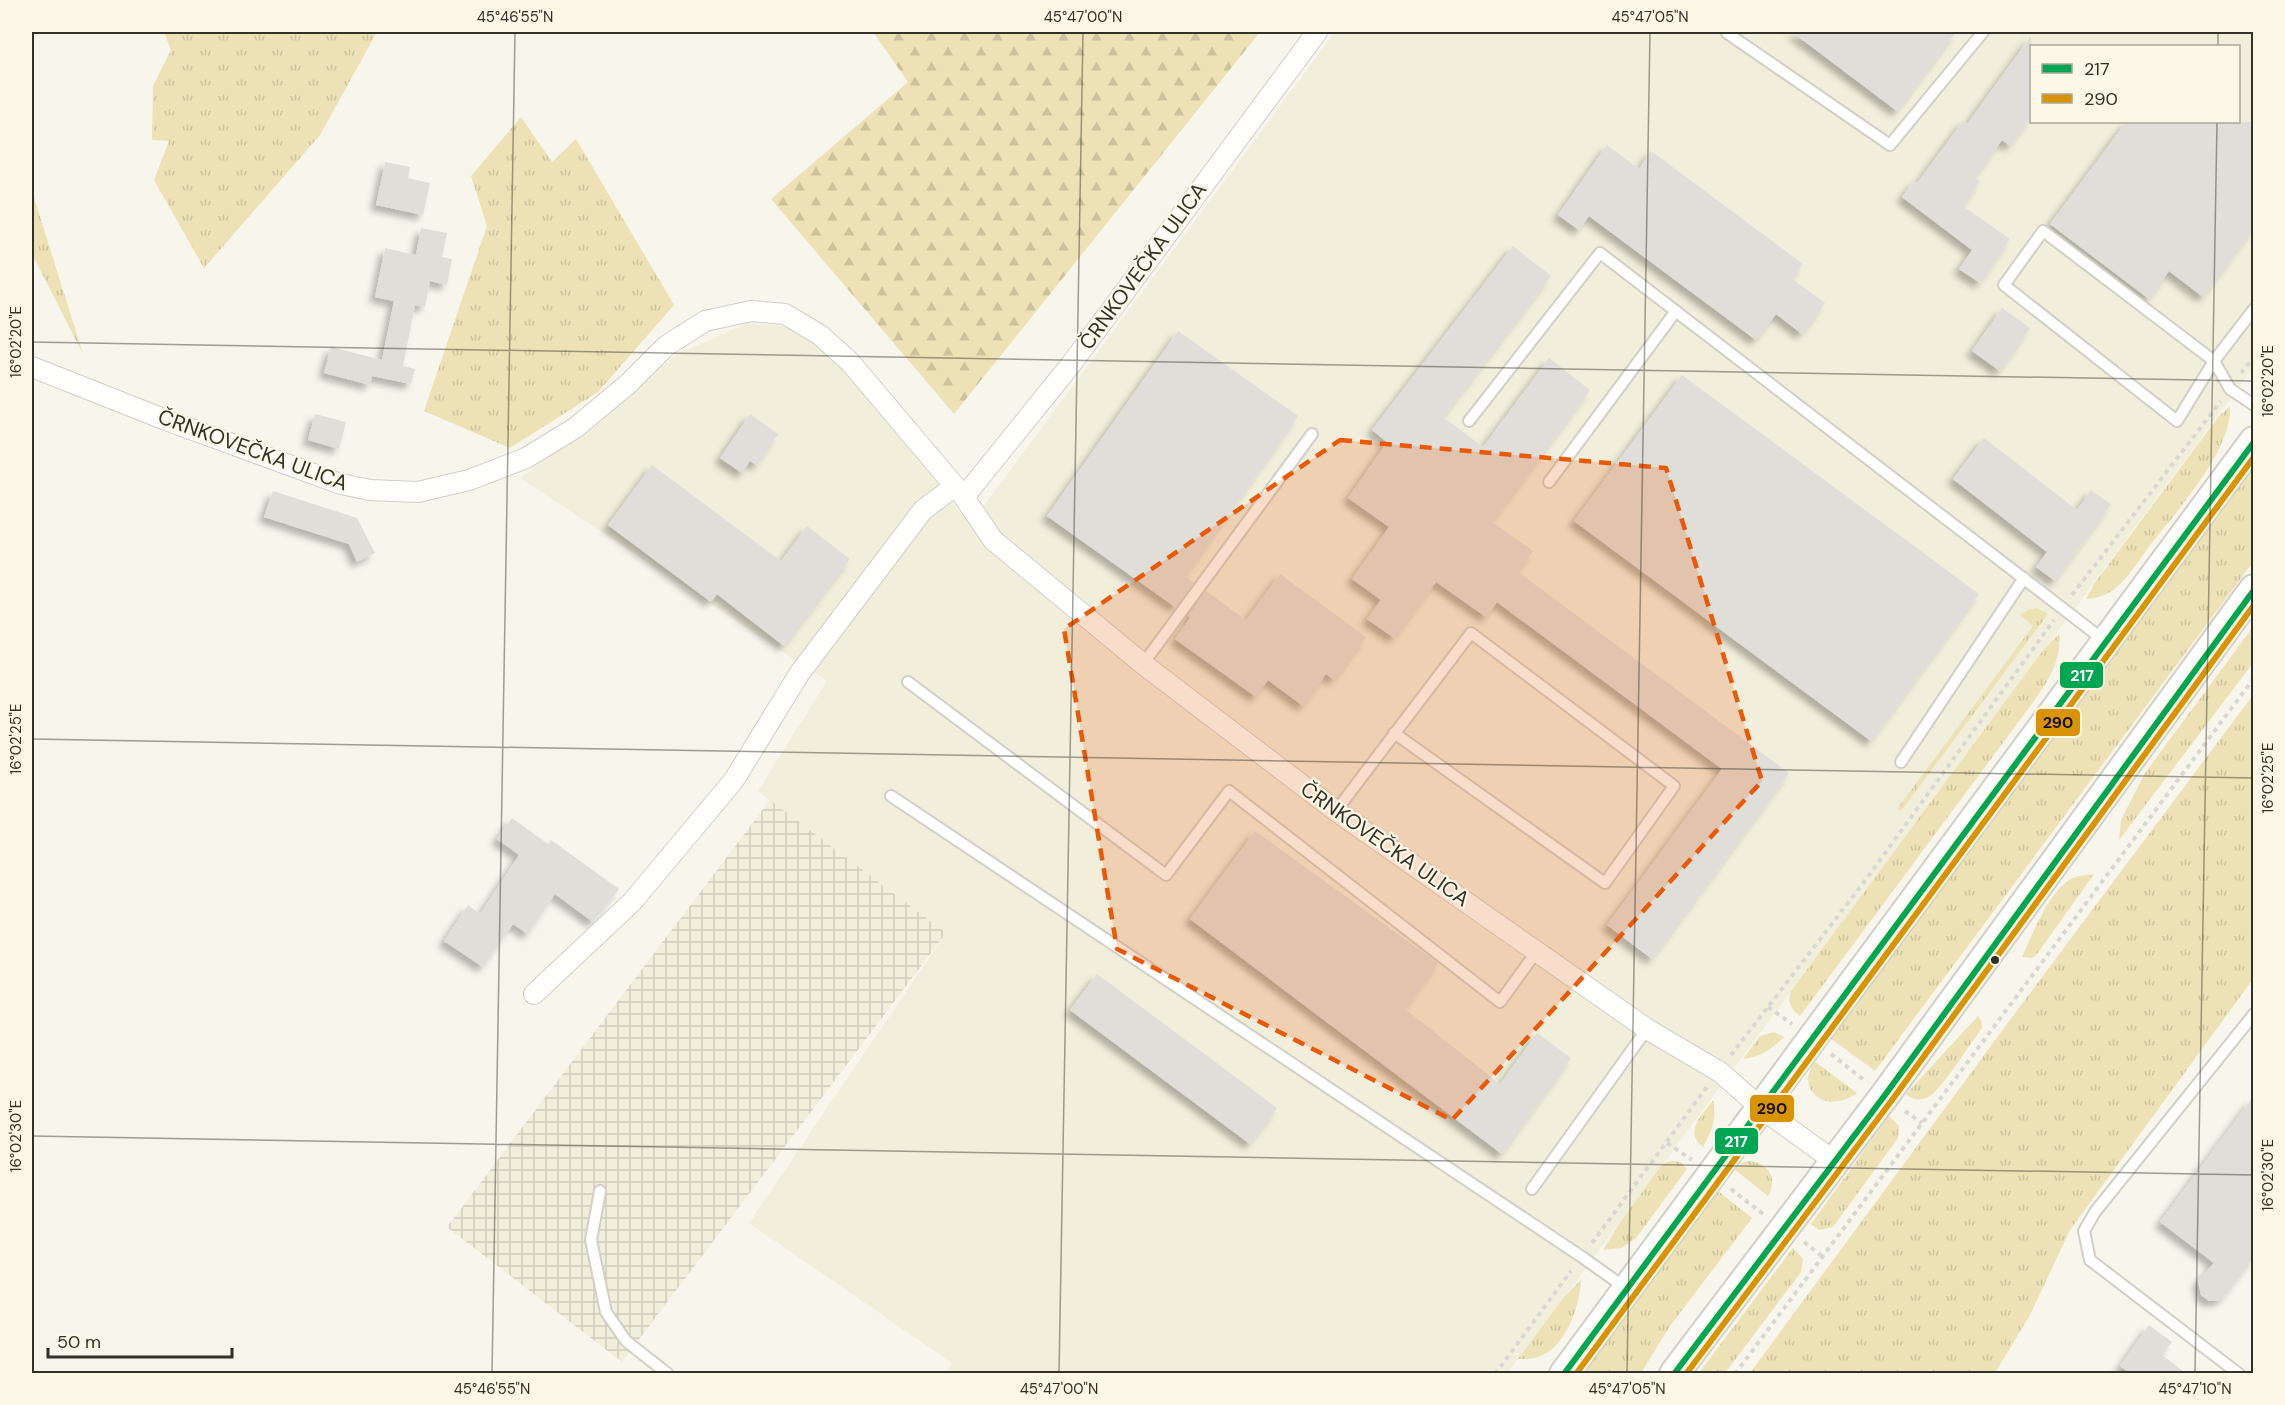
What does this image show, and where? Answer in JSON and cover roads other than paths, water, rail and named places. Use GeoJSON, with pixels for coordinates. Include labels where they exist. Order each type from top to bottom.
{"type":"FeatureCollection","features":[{"type":"Feature","properties":{"kind":"main road"},"geometry":{"type":"LineString","coordinates":[[1564,1374],[2253,441]]}},
{"type":"Feature","properties":{"kind":"main road"},"geometry":{"type":"LineString","coordinates":[[1674,1374],[1892,1086],[2253,589]]}},
{"type":"Feature","properties":{"kind":"street","name":"ČRNKOVEČKA ULICA"},"geometry":{"type":"LineString","coordinates":[[959,491],[1072,363],[1317,32]]}},
{"type":"Feature","properties":{"kind":"street","name":"ČRNKOVEČKA ULICA"},"geometry":{"type":"LineString","coordinates":[[32,367],[166,420],[341,484],[370,490],[418,492],[469,480],[526,458],[575,428],[628,384],[666,346],[705,321],[751,311],[785,314],[820,335],[850,362],[959,491],[993,540],[1143,664],[1335,811],[1647,1029],[1720,1072],[1761,1108],[1834,1161]]}},
{"type":"Feature","properties":{"kind":"street"},"geometry":{"type":"LineString","coordinates":[[534,994],[632,902],[734,780],[799,674],[923,510],[959,491]]}},
{"type":"Feature","properties":{"kind":"lane"},"geometry":{"type":"LineString","coordinates":[[1727,32],[1890,146],[1983,32]]}},
{"type":"Feature","properties":{"kind":"lane"},"geometry":{"type":"LineString","coordinates":[[2253,309],[2214,361],[2177,421],[2004,285],[2043,231],[2214,361],[2229,389],[2253,405]]}},
{"type":"Feature","properties":{"kind":"lane"},"geometry":{"type":"LineString","coordinates":[[1469,421],[1600,253],[2105,641]]}},
{"type":"Feature","properties":{"kind":"lane"},"geometry":{"type":"LineString","coordinates":[[1549,482],[1676,311]]}},
{"type":"Feature","properties":{"kind":"lane"},"geometry":{"type":"LineString","coordinates":[[1143,664],[1312,434]]}},
{"type":"Feature","properties":{"kind":"lane"},"geometry":{"type":"LineString","coordinates":[[1901,762],[2024,578]]}},
{"type":"Feature","properties":{"kind":"lane"},"geometry":{"type":"LineString","coordinates":[[1335,811],[1471,633],[1674,786],[1605,883],[1395,734]]}},
{"type":"Feature","properties":{"kind":"lane"},"geometry":{"type":"LineString","coordinates":[[908,682],[1166,875],[1229,791],[1500,1002],[1537,951]]}},
{"type":"Feature","properties":{"kind":"lane"},"geometry":{"type":"LineString","coordinates":[[891,796],[1628,1289]]}},
{"type":"Feature","properties":{"kind":"lane"},"geometry":{"type":"LineString","coordinates":[[2239,1374],[2090,1260],[2084,1231],[2095,1212],[2253,1014]]}},
{"type":"Feature","properties":{"kind":"lane"},"geometry":{"type":"LineString","coordinates":[[1533,1189],[1647,1029]]}},
{"type":"Feature","properties":{"kind":"lane"},"geometry":{"type":"LineString","coordinates":[[600,1191],[591,1240],[606,1312],[626,1341],[668,1374]]}}]}
